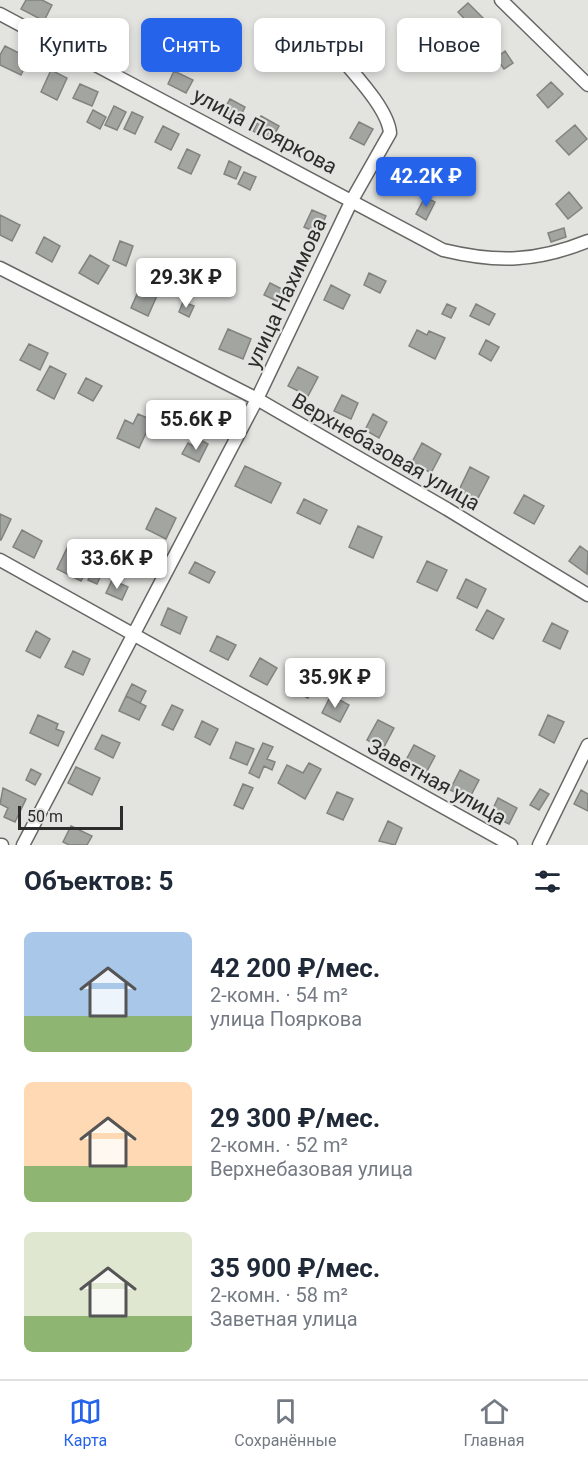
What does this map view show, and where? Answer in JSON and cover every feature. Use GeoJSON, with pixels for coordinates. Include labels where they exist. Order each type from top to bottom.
{"type":"FeatureCollection","features":[{"type":"Feature","properties":{"kind":"street"},"geometry":{"type":"LineString","coordinates":[[501,0],[588,86]]}},
{"type":"Feature","properties":{"kind":"street","name":"улица Пояркова"},"geometry":{"type":"LineString","coordinates":[[0,14],[443,250],[490,259],[539,257],[588,241]]}},
{"type":"Feature","properties":{"kind":"street","name":"улица Нахимова"},"geometry":{"type":"LineString","coordinates":[[23,845],[257,399],[352,200],[390,133],[389,123],[351,72]]}},
{"type":"Feature","properties":{"kind":"street","name":"Верхнебазовая улица"},"geometry":{"type":"LineString","coordinates":[[0,267],[257,399],[447,509],[588,595]]}},
{"type":"Feature","properties":{"kind":"street","name":"Заветная улица"},"geometry":{"type":"LineString","coordinates":[[0,560],[511,845]]}},
{"type":"Feature","properties":{"kind":"street"},"geometry":{"type":"LineString","coordinates":[[539,845],[588,745]]}},
{"type":"Feature","properties":{"kind":"building"},"geometry":{"type":"Polygon","coordinates":[[[26,0],[42,0],[52,5],[46,18],[38,18],[21,9],[26,0]]]}},
{"type":"Feature","properties":{"kind":"building"},"geometry":{"type":"Polygon","coordinates":[[[468,3],[483,18],[464,18],[458,12],[468,3]]]}},
{"type":"Feature","properties":{"kind":"building"},"geometry":{"type":"Polygon","coordinates":[[[5,46],[18,52],[18,72],[22,72],[21,75],[0,65],[0,55],[5,46]]]}},
{"type":"Feature","properties":{"kind":"building"},"geometry":{"type":"Polygon","coordinates":[[[505,51],[513,63],[504,69],[501,65],[501,54],[505,51]]]}},
{"type":"Feature","properties":{"kind":"building"},"geometry":{"type":"Polygon","coordinates":[[[50,72],[67,78],[57,100],[41,92],[50,72]]]}},
{"type":"Feature","properties":{"kind":"building"},"geometry":{"type":"Polygon","coordinates":[[[174,72],[193,80],[186,93],[168,84],[174,72]]]}},
{"type":"Feature","properties":{"kind":"building"},"geometry":{"type":"Polygon","coordinates":[[[551,82],[563,94],[548,108],[537,95],[551,82]]]}},
{"type":"Feature","properties":{"kind":"building"},"geometry":{"type":"Polygon","coordinates":[[[80,84],[98,92],[92,106],[73,98],[80,84]]]}},
{"type":"Feature","properties":{"kind":"building"},"geometry":{"type":"Polygon","coordinates":[[[230,99],[245,107],[238,121],[222,113],[230,99]]]}},
{"type":"Feature","properties":{"kind":"building"},"geometry":{"type":"Polygon","coordinates":[[[114,106],[126,112],[117,130],[105,125],[114,106]]]}},
{"type":"Feature","properties":{"kind":"building"},"geometry":{"type":"Polygon","coordinates":[[[93,110],[106,117],[100,129],[87,122],[93,110]]]}},
{"type":"Feature","properties":{"kind":"building"},"geometry":{"type":"Polygon","coordinates":[[[132,112],[143,117],[135,134],[124,129],[132,112]]]}},
{"type":"Feature","properties":{"kind":"building"},"geometry":{"type":"Polygon","coordinates":[[[261,116],[279,126],[271,141],[253,131],[261,116]]]}},
{"type":"Feature","properties":{"kind":"building"},"geometry":{"type":"Polygon","coordinates":[[[359,122],[373,129],[364,145],[350,138],[359,122]]]}},
{"type":"Feature","properties":{"kind":"building"},"geometry":{"type":"Polygon","coordinates":[[[575,125],[587,139],[569,155],[556,141],[575,125]]]}},
{"type":"Feature","properties":{"kind":"building"},"geometry":{"type":"Polygon","coordinates":[[[163,126],[179,134],[171,150],[155,142],[163,126]]]}},
{"type":"Feature","properties":{"kind":"building"},"geometry":{"type":"Polygon","coordinates":[[[187,149],[200,155],[191,174],[178,168],[187,149]]]}},
{"type":"Feature","properties":{"kind":"building"},"geometry":{"type":"Polygon","coordinates":[[[229,161],[241,167],[236,179],[224,174],[229,161]]]}},
{"type":"Feature","properties":{"kind":"building"},"geometry":{"type":"Polygon","coordinates":[[[244,172],[256,177],[250,190],[238,184],[244,172]]]}},
{"type":"Feature","properties":{"kind":"building"},"geometry":{"type":"Polygon","coordinates":[[[569,192],[582,208],[568,219],[556,204],[569,192]]]}},
{"type":"Feature","properties":{"kind":"building"},"geometry":{"type":"Polygon","coordinates":[[[425,197],[435,202],[426,220],[416,214],[425,197]]]}},
{"type":"Feature","properties":{"kind":"building"},"geometry":{"type":"Polygon","coordinates":[[[312,210],[326,216],[318,233],[304,227],[312,210]]]}},
{"type":"Feature","properties":{"kind":"building"},"geometry":{"type":"Polygon","coordinates":[[[0,215],[20,225],[12,241],[0,235],[0,215]]]}},
{"type":"Feature","properties":{"kind":"building"},"geometry":{"type":"Polygon","coordinates":[[[564,228],[566,237],[551,242],[548,233],[564,228]]]}},
{"type":"Feature","properties":{"kind":"building"},"geometry":{"type":"Polygon","coordinates":[[[44,237],[60,246],[52,262],[36,253],[44,237]]]}},
{"type":"Feature","properties":{"kind":"building"},"geometry":{"type":"Polygon","coordinates":[[[120,241],[133,246],[126,266],[113,260],[120,241]]]}},
{"type":"Feature","properties":{"kind":"building"},"geometry":{"type":"Polygon","coordinates":[[[90,255],[109,266],[98,284],[79,273],[90,255]]]}},
{"type":"Feature","properties":{"kind":"building"},"geometry":{"type":"Polygon","coordinates":[[[369,273],[386,281],[380,293],[364,285],[369,273]]]}},
{"type":"Feature","properties":{"kind":"building"},"geometry":{"type":"Polygon","coordinates":[[[142,283],[159,291],[148,316],[131,308],[142,283]]]}},
{"type":"Feature","properties":{"kind":"building"},"geometry":{"type":"Polygon","coordinates":[[[270,283],[286,291],[281,303],[264,295],[270,283]]]}},
{"type":"Feature","properties":{"kind":"building"},"geometry":{"type":"Polygon","coordinates":[[[331,285],[350,295],[343,309],[324,300],[331,285]]]}},
{"type":"Feature","properties":{"kind":"building"},"geometry":{"type":"Polygon","coordinates":[[[183,302],[194,306],[189,317],[179,312],[183,302]]]}},
{"type":"Feature","properties":{"kind":"building"},"geometry":{"type":"Polygon","coordinates":[[[447,304],[456,308],[451,318],[442,314],[447,304]]]}},
{"type":"Feature","properties":{"kind":"building"},"geometry":{"type":"Polygon","coordinates":[[[476,304],[495,314],[489,325],[470,316],[476,304]]]}},
{"type":"Feature","properties":{"kind":"building"},"geometry":{"type":"Polygon","coordinates":[[[228,329],[251,339],[243,359],[219,349],[228,329]]]}},
{"type":"Feature","properties":{"kind":"building"},"geometry":{"type":"Polygon","coordinates":[[[417,330],[427,335],[429,331],[445,338],[435,359],[409,346],[417,330]]]}},
{"type":"Feature","properties":{"kind":"building"},"geometry":{"type":"Polygon","coordinates":[[[486,340],[499,347],[491,361],[479,354],[486,340]]]}},
{"type":"Feature","properties":{"kind":"building"},"geometry":{"type":"Polygon","coordinates":[[[29,344],[48,353],[40,370],[20,360],[29,344]]]}},
{"type":"Feature","properties":{"kind":"building"},"geometry":{"type":"Polygon","coordinates":[[[50,366],[66,374],[54,399],[37,390],[50,366]]]}},
{"type":"Feature","properties":{"kind":"building"},"geometry":{"type":"Polygon","coordinates":[[[298,367],[318,377],[308,396],[288,386],[298,367]]]}},
{"type":"Feature","properties":{"kind":"building"},"geometry":{"type":"Polygon","coordinates":[[[86,378],[102,386],[93,401],[78,393],[86,378]]]}},
{"type":"Feature","properties":{"kind":"building"},"geometry":{"type":"Polygon","coordinates":[[[342,395],[358,403],[351,419],[334,411],[342,395]]]}},
{"type":"Feature","properties":{"kind":"building"},"geometry":{"type":"Polygon","coordinates":[[[138,414],[152,420],[139,448],[117,438],[125,420],[133,424],[138,414]]]}},
{"type":"Feature","properties":{"kind":"building"},"geometry":{"type":"Polygon","coordinates":[[[373,414],[387,422],[379,438],[365,430],[373,414]]]}},
{"type":"Feature","properties":{"kind":"building"},"geometry":{"type":"Polygon","coordinates":[[[199,439],[208,444],[199,462],[182,454],[188,443],[195,447],[199,439]]]}},
{"type":"Feature","properties":{"kind":"building"},"geometry":{"type":"Polygon","coordinates":[[[422,443],[441,454],[431,473],[412,462],[422,443]]]}},
{"type":"Feature","properties":{"kind":"building"},"geometry":{"type":"Polygon","coordinates":[[[245,466],[281,483],[271,503],[235,486],[245,466]]]}},
{"type":"Feature","properties":{"kind":"building"},"geometry":{"type":"Polygon","coordinates":[[[470,467],[489,477],[477,500],[459,490],[470,467]]]}},
{"type":"Feature","properties":{"kind":"building"},"geometry":{"type":"Polygon","coordinates":[[[524,495],[544,506],[534,524],[514,513],[524,495]]]}},
{"type":"Feature","properties":{"kind":"building"},"geometry":{"type":"Polygon","coordinates":[[[304,499],[327,510],[320,524],[297,513],[304,499]]]}},
{"type":"Feature","properties":{"kind":"building"},"geometry":{"type":"Polygon","coordinates":[[[156,508],[176,518],[166,539],[146,529],[156,508]]]}},
{"type":"Feature","properties":{"kind":"building"},"geometry":{"type":"Polygon","coordinates":[[[0,514],[11,519],[1,540],[0,540],[0,514]]]}},
{"type":"Feature","properties":{"kind":"building"},"geometry":{"type":"Polygon","coordinates":[[[358,526],[382,537],[373,558],[349,547],[358,526]]]}},
{"type":"Feature","properties":{"kind":"building"},"geometry":{"type":"Polygon","coordinates":[[[22,530],[42,541],[34,558],[13,547],[22,530]]]}},
{"type":"Feature","properties":{"kind":"building"},"geometry":{"type":"Polygon","coordinates":[[[68,546],[92,559],[81,581],[57,569],[68,546]]]}},
{"type":"Feature","properties":{"kind":"building"},"geometry":{"type":"Polygon","coordinates":[[[580,546],[588,552],[587,574],[569,561],[580,546]]]}},
{"type":"Feature","properties":{"kind":"building"},"geometry":{"type":"Polygon","coordinates":[[[427,561],[447,570],[437,591],[417,582],[427,561]]]}},
{"type":"Feature","properties":{"kind":"building"},"geometry":{"type":"Polygon","coordinates":[[[195,562],[215,572],[209,583],[189,573],[195,562]]]}},
{"type":"Feature","properties":{"kind":"building"},"geometry":{"type":"Polygon","coordinates":[[[93,569],[102,573],[97,584],[88,580],[93,569]]]}},
{"type":"Feature","properties":{"kind":"building"},"geometry":{"type":"Polygon","coordinates":[[[466,579],[486,589],[477,608],[457,598],[466,579]]]}},
{"type":"Feature","properties":{"kind":"building"},"geometry":{"type":"Polygon","coordinates":[[[112,580],[128,587],[122,600],[106,593],[112,580]]]}},
{"type":"Feature","properties":{"kind":"building"},"geometry":{"type":"Polygon","coordinates":[[[168,608],[187,617],[180,634],[161,625],[168,608]]]}},
{"type":"Feature","properties":{"kind":"building"},"geometry":{"type":"Polygon","coordinates":[[[487,610],[504,619],[493,639],[476,630],[487,610]]]}},
{"type":"Feature","properties":{"kind":"building"},"geometry":{"type":"Polygon","coordinates":[[[552,623],[568,631],[560,649],[543,641],[552,623]]]}},
{"type":"Feature","properties":{"kind":"building"},"geometry":{"type":"Polygon","coordinates":[[[36,631],[50,639],[40,658],[26,651],[36,631]]]}},
{"type":"Feature","properties":{"kind":"building"},"geometry":{"type":"Polygon","coordinates":[[[217,636],[236,645],[228,660],[210,651],[217,636]]]}},
{"type":"Feature","properties":{"kind":"building"},"geometry":{"type":"Polygon","coordinates":[[[73,651],[90,659],[83,675],[65,667],[73,651]]]}},
{"type":"Feature","properties":{"kind":"building"},"geometry":{"type":"Polygon","coordinates":[[[260,658],[277,668],[267,685],[250,676],[260,658]]]}},
{"type":"Feature","properties":{"kind":"building"},"geometry":{"type":"Polygon","coordinates":[[[299,679],[314,686],[308,698],[293,691],[299,679]]]}},
{"type":"Feature","properties":{"kind":"building"},"geometry":{"type":"Polygon","coordinates":[[[132,684],[146,691],[140,703],[126,696],[132,684]]]}},
{"type":"Feature","properties":{"kind":"building"},"geometry":{"type":"Polygon","coordinates":[[[331,695],[349,705],[340,722],[322,713],[331,695]]]}},
{"type":"Feature","properties":{"kind":"building"},"geometry":{"type":"Polygon","coordinates":[[[126,696],[146,706],[139,720],[119,711],[126,696]]]}},
{"type":"Feature","properties":{"kind":"building"},"geometry":{"type":"Polygon","coordinates":[[[172,705],[183,710],[173,730],[162,725],[172,705]]]}},
{"type":"Feature","properties":{"kind":"building"},"geometry":{"type":"Polygon","coordinates":[[[38,715],[58,724],[56,729],[64,732],[58,746],[30,733],[38,715]]]}},
{"type":"Feature","properties":{"kind":"building"},"geometry":{"type":"Polygon","coordinates":[[[548,715],[564,722],[554,743],[539,735],[548,715]]]}},
{"type":"Feature","properties":{"kind":"building"},"geometry":{"type":"Polygon","coordinates":[[[378,720],[394,728],[383,749],[367,740],[378,720]]]}},
{"type":"Feature","properties":{"kind":"building"},"geometry":{"type":"Polygon","coordinates":[[[202,721],[218,729],[210,745],[195,737],[202,721]]]}},
{"type":"Feature","properties":{"kind":"building"},"geometry":{"type":"Polygon","coordinates":[[[102,735],[120,743],[113,758],[95,749],[102,735]]]}},
{"type":"Feature","properties":{"kind":"building"},"geometry":{"type":"Polygon","coordinates":[[[236,742],[254,749],[247,765],[230,758],[236,742]]]}},
{"type":"Feature","properties":{"kind":"building"},"geometry":{"type":"Polygon","coordinates":[[[263,743],[273,747],[267,759],[275,762],[272,770],[264,766],[259,778],[249,773],[263,743]]]}},
{"type":"Feature","properties":{"kind":"building"},"geometry":{"type":"Polygon","coordinates":[[[414,745],[435,756],[426,773],[405,762],[414,745]]]}},
{"type":"Feature","properties":{"kind":"building"},"geometry":{"type":"Polygon","coordinates":[[[309,763],[321,769],[305,799],[278,783],[287,765],[303,773],[309,763]]]}},
{"type":"Feature","properties":{"kind":"building"},"geometry":{"type":"Polygon","coordinates":[[[76,767],[100,778],[92,795],[68,783],[76,767]]]}},
{"type":"Feature","properties":{"kind":"building"},"geometry":{"type":"Polygon","coordinates":[[[31,769],[41,774],[35,785],[26,780],[31,769]]]}},
{"type":"Feature","properties":{"kind":"building"},"geometry":{"type":"Polygon","coordinates":[[[460,770],[479,780],[469,799],[450,790],[460,770]]]}},
{"type":"Feature","properties":{"kind":"building"},"geometry":{"type":"Polygon","coordinates":[[[243,784],[253,788],[243,809],[234,805],[243,784]]]}},
{"type":"Feature","properties":{"kind":"building"},"geometry":{"type":"Polygon","coordinates":[[[3,788],[26,799],[15,822],[4,817],[8,808],[0,804],[3,788]]]}},
{"type":"Feature","properties":{"kind":"building"},"geometry":{"type":"Polygon","coordinates":[[[540,789],[549,794],[539,810],[530,805],[540,789]]]}},
{"type":"Feature","properties":{"kind":"building"},"geometry":{"type":"Polygon","coordinates":[[[581,790],[588,794],[588,811],[574,804],[581,790]]]}},
{"type":"Feature","properties":{"kind":"building"},"geometry":{"type":"Polygon","coordinates":[[[337,792],[353,799],[343,820],[327,813],[337,792]]]}},
{"type":"Feature","properties":{"kind":"building"},"geometry":{"type":"Polygon","coordinates":[[[498,798],[517,808],[509,824],[490,815],[498,798]]]}},
{"type":"Feature","properties":{"kind":"building"},"geometry":{"type":"Polygon","coordinates":[[[388,821],[402,828],[395,845],[379,841],[388,821]]]}},
{"type":"Feature","properties":{"kind":"building"},"geometry":{"type":"Polygon","coordinates":[[[71,826],[92,836],[87,845],[69,845],[63,842],[71,826]]]}}]}
